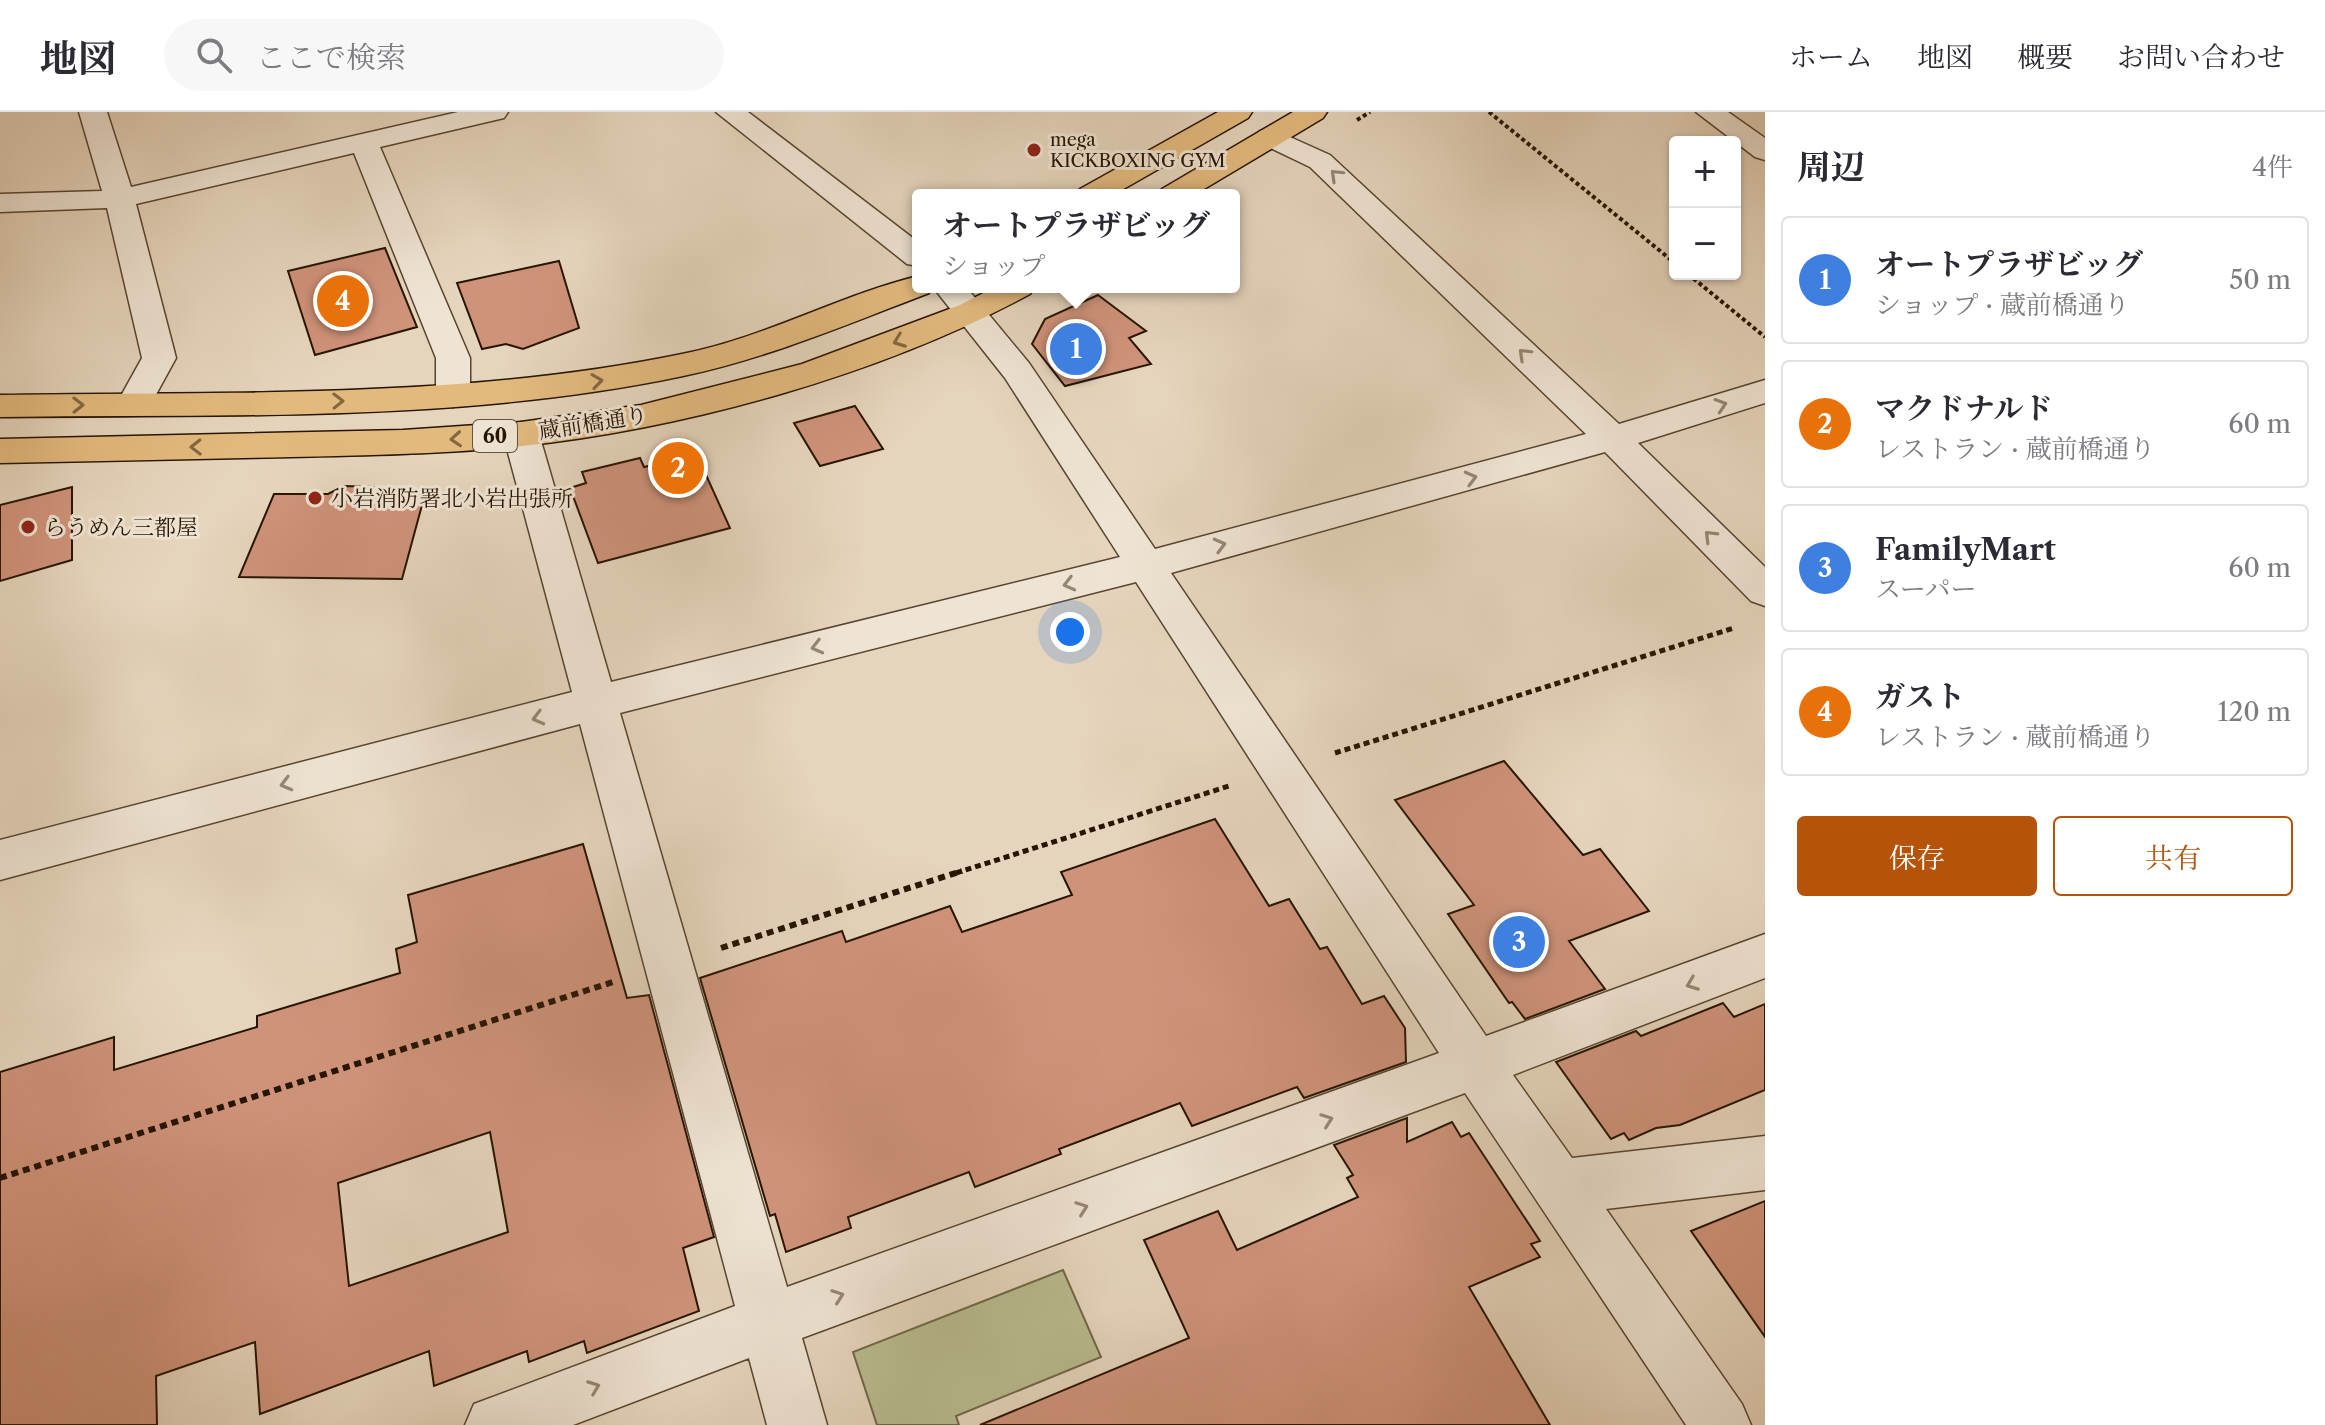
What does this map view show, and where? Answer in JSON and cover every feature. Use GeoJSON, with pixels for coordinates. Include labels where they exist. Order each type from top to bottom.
{"type":"FeatureCollection","features":[{"type":"Feature","properties":{"kind":"main road"},"geometry":{"type":"LineString","coordinates":[[1102,189],[1238,112]]}},
{"type":"Feature","properties":{"kind":"main road"},"geometry":{"type":"LineString","coordinates":[[1183,189],[1313,112]]}},
{"type":"Feature","properties":{"kind":"main road","name":"蔵前橋通り"},"geometry":{"type":"LineString","coordinates":[[0,406],[453,396],[551,388],[684,365],[834,321],[912,288]]}},
{"type":"Feature","properties":{"kind":"main road","name":"蔵前橋通り"},"geometry":{"type":"LineString","coordinates":[[0,451],[403,442],[521,434],[641,417],[813,372],[960,300],[992,293]]}},
{"type":"Feature","properties":{"kind":"street"},"geometry":{"type":"LineString","coordinates":[[93,112],[120,199],[159,358],[135,403]]}},
{"type":"Feature","properties":{"kind":"street"},"geometry":{"type":"LineString","coordinates":[[0,203],[120,199],[494,112]]}},
{"type":"Feature","properties":{"kind":"street"},"geometry":{"type":"LineString","coordinates":[[730,112],[912,252]]}},
{"type":"Feature","properties":{"kind":"street"},"geometry":{"type":"LineString","coordinates":[[1710,112],[1765,151]]}},
{"type":"Feature","properties":{"kind":"street"},"geometry":{"type":"LineString","coordinates":[[1270,137],[1320,161],[1614,440],[1765,591]]}},
{"type":"Feature","properties":{"kind":"street"},"geometry":{"type":"LineString","coordinates":[[364,142],[453,358],[453,396]]}},
{"type":"Feature","properties":{"kind":"street"},"geometry":{"type":"LineString","coordinates":[[960,300],[1017,371],[1477,1066],[1721,1425]]}},
{"type":"Feature","properties":{"kind":"street"},"geometry":{"type":"LineString","coordinates":[[0,860],[595,702],[1145,565],[1614,440],[1765,391]]}},
{"type":"Feature","properties":{"kind":"street"},"geometry":{"type":"LineString","coordinates":[[521,434],[797,1425]]}},
{"type":"Feature","properties":{"kind":"street"},"geometry":{"type":"LineString","coordinates":[[495,1425],[768,1321],[1477,1066],[1765,956]]}},
{"type":"Feature","properties":{"kind":"street"},"geometry":{"type":"LineString","coordinates":[[1559,1187],[1765,1163]]}},
{"type":"Feature","properties":{"kind":"path"},"geometry":{"type":"LineString","coordinates":[[1489,112],[1669,258]]}},
{"type":"Feature","properties":{"kind":"path"},"geometry":{"type":"LineString","coordinates":[[1695,280],[1765,337]]}},
{"type":"Feature","properties":{"kind":"path"},"geometry":{"type":"LineString","coordinates":[[1325,756],[1735,627]]}},
{"type":"Feature","properties":{"kind":"path"},"geometry":{"type":"LineString","coordinates":[[718,949],[1238,783]]}},
{"type":"Feature","properties":{"kind":"path"},"geometry":{"type":"LineString","coordinates":[[0,1178],[628,977]]}},
{"type":"Feature","properties":{"kind":"green space"},"geometry":{"type":"Polygon","coordinates":[[[1063,1270],[1101,1357],[956,1416],[959,1425],[877,1425],[853,1352],[1063,1270]]]}},
{"type":"Feature","properties":{"kind":"building"},"geometry":{"type":"Polygon","coordinates":[[[385,248],[417,327],[315,355],[288,271],[385,248]]]}},
{"type":"Feature","properties":{"kind":"building"},"geometry":{"type":"Polygon","coordinates":[[[559,261],[579,328],[523,349],[506,344],[482,349],[457,283],[559,261]]]}},
{"type":"Feature","properties":{"kind":"building"},"geometry":{"type":"Polygon","coordinates":[[[1098,295],[1146,331],[1129,338],[1151,364],[1065,386],[1032,344],[1045,319],[1098,295]]]}},
{"type":"Feature","properties":{"kind":"building"},"geometry":{"type":"Polygon","coordinates":[[[855,406],[883,449],[820,466],[794,423],[855,406]]]}},
{"type":"Feature","properties":{"kind":"building"},"geometry":{"type":"Polygon","coordinates":[[[697,455],[730,528],[598,563],[570,488],[586,483],[582,472],[640,458],[644,467],[697,455]]]}},
{"type":"Feature","properties":{"kind":"building"},"geometry":{"type":"Polygon","coordinates":[[[344,486],[374,487],[378,495],[425,494],[402,579],[239,577],[274,494],[328,494],[344,486]]]}},
{"type":"Feature","properties":{"kind":"building"},"geometry":{"type":"Polygon","coordinates":[[[72,487],[72,560],[0,581],[0,505],[72,487]]]}},
{"type":"Feature","properties":{"kind":"building"},"geometry":{"type":"Polygon","coordinates":[[[1504,761],[1583,855],[1600,849],[1649,911],[1569,941],[1605,989],[1525,1019],[1512,1002],[1509,1003],[1448,914],[1474,905],[1395,800],[1504,761]]]}},
{"type":"Feature","properties":{"kind":"building"},"geometry":{"type":"Polygon","coordinates":[[[1215,819],[1269,906],[1289,899],[1320,949],[1327,947],[1362,1004],[1384,996],[1405,1028],[1406,1062],[1304,1098],[1297,1087],[1192,1126],[1180,1103],[1059,1149],[1061,1154],[975,1187],[969,1172],[848,1217],[851,1228],[786,1252],[775,1214],[770,1216],[700,978],[842,931],[846,942],[950,906],[962,932],[1072,895],[1061,872],[1215,819]]]}},
{"type":"Feature","properties":{"kind":"building"},"geometry":{"type":"Polygon","coordinates":[[[583,844],[627,998],[649,995],[714,1237],[683,1248],[699,1311],[587,1353],[584,1341],[529,1362],[527,1351],[434,1386],[429,1351],[260,1414],[255,1342],[156,1376],[157,1425],[0,1425],[0,1072],[114,1037],[114,1070],[257,1027],[257,1016],[400,973],[396,949],[417,942],[408,895],[583,844]],[[490,1132],[338,1183],[349,1286],[508,1232],[490,1132]]]}},
{"type":"Feature","properties":{"kind":"building"},"geometry":{"type":"Polygon","coordinates":[[[1723,1003],[1734,1017],[1765,1004],[1765,1090],[1680,1125],[1656,1128],[1629,1140],[1624,1133],[1611,1139],[1556,1062],[1636,1031],[1641,1036],[1723,1003]]]}},
{"type":"Feature","properties":{"kind":"building"},"geometry":{"type":"Polygon","coordinates":[[[1407,1118],[1407,1142],[1452,1122],[1461,1137],[1469,1133],[1540,1241],[1531,1244],[1540,1257],[1469,1287],[1550,1425],[980,1425],[1189,1338],[1144,1240],[1218,1211],[1237,1250],[1358,1197],[1347,1178],[1353,1175],[1334,1145],[1407,1118]]]}},
{"type":"Feature","properties":{"kind":"building"},"geometry":{"type":"Polygon","coordinates":[[[1765,1201],[1765,1337],[1691,1231],[1765,1201]]]}},
{"type":"Feature","properties":{"kind":"place","name":"mega KICKBOXING GYM"},"geometry":{"type":"Point","coordinates":[1034,150]}},
{"type":"Feature","properties":{"kind":"place","name":"ガスト"},"geometry":{"type":"Point","coordinates":[343,301]}},
{"type":"Feature","properties":{"kind":"place","name":"オートプラザビッグ"},"geometry":{"type":"Point","coordinates":[1076,349]}},
{"type":"Feature","properties":{"kind":"place","name":"マクドナルド"},"geometry":{"type":"Point","coordinates":[678,468]}},
{"type":"Feature","properties":{"kind":"place","name":"小岩消防署北小岩出張所"},"geometry":{"type":"Point","coordinates":[315,498]}},
{"type":"Feature","properties":{"kind":"place","name":"らうめん三都屋"},"geometry":{"type":"Point","coordinates":[28,527]}},
{"type":"Feature","properties":{"kind":"place","name":"FamilyMart"},"geometry":{"type":"Point","coordinates":[1519,942]}}]}
